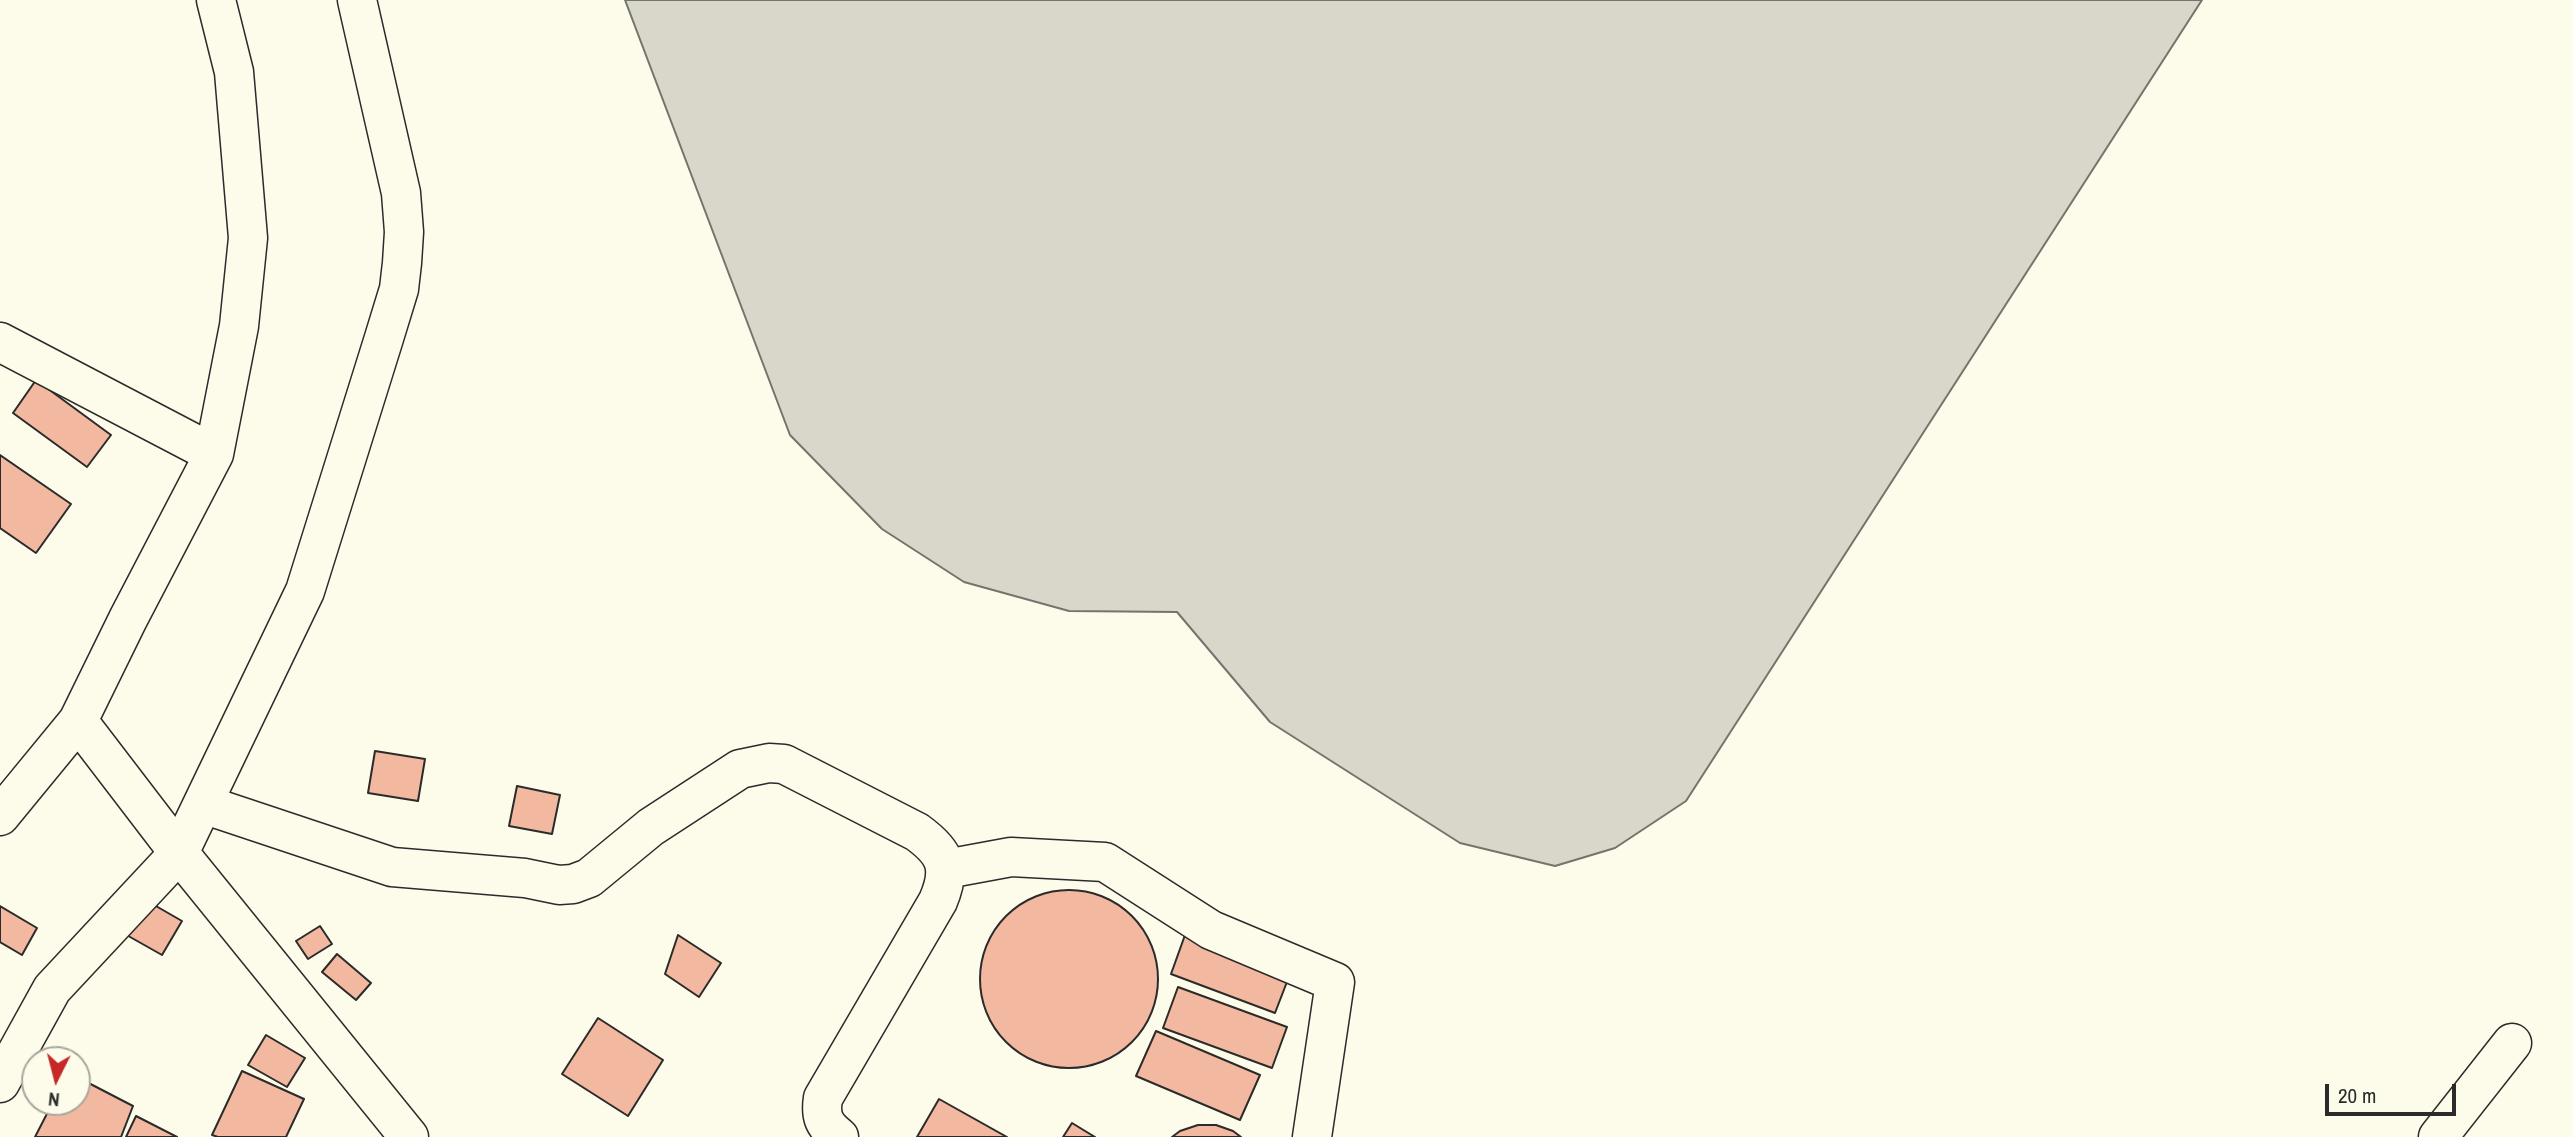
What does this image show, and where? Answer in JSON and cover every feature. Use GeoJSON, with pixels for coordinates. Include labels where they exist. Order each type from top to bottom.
{"type":"FeatureCollection","features":[{"type":"Feature","properties":{"kind":"street"},"geometry":{"type":"LineString","coordinates":[[0,816],[78,721],[214,454],[239,326],[248,238],[234,72],[216,0]]}},
{"type":"Feature","properties":{"kind":"street"},"geometry":{"type":"LineString","coordinates":[[0,1083],[52,989],[180,853],[304,591],[399,289],[404,232],[401,193],[357,0]]}},
{"type":"Feature","properties":{"kind":"street"},"geometry":{"type":"LineString","coordinates":[[0,341],[214,454]]}},
{"type":"Feature","properties":{"kind":"street"},"geometry":{"type":"LineString","coordinates":[[78,721],[180,853],[409,1137]]}},
{"type":"Feature","properties":{"kind":"street"},"geometry":{"type":"LineString","coordinates":[[203,804],[392,867],[525,878],[559,885],[573,884],[589,878],[651,827],[740,769],[769,763],[785,764],[917,832],[931,842],[942,855],[946,869],[944,886],[938,901],[823,1098],[821,1114],[828,1128],[839,1137]]}},
{"type":"Feature","properties":{"kind":"street"},"geometry":{"type":"LineString","coordinates":[[946,869],[1011,857],[1105,862],[1211,930],[1335,982],[1312,1137]]}},
{"type":"Feature","properties":{"kind":"street"},"geometry":{"type":"LineString","coordinates":[[2438,1137],[2512,1043]]}},
{"type":"Feature","properties":{"kind":"shaded area"},"geometry":{"type":"Polygon","coordinates":[[[625,0],[2202,0],[1686,801],[1615,848],[1555,866],[1460,843],[1270,722],[1177,612],[1069,611],[964,582],[882,529],[790,435],[625,0]]]}},
{"type":"Feature","properties":{"kind":"building"},"geometry":{"type":"Polygon","coordinates":[[[36,380],[111,435],[87,467],[13,413],[36,380]]]}},
{"type":"Feature","properties":{"kind":"building"},"geometry":{"type":"Polygon","coordinates":[[[0,455],[71,504],[36,553],[0,528],[0,455]]]}},
{"type":"Feature","properties":{"kind":"building"},"geometry":{"type":"Polygon","coordinates":[[[375,751],[425,759],[418,801],[368,793],[375,751]]]}},
{"type":"Feature","properties":{"kind":"building"},"geometry":{"type":"Polygon","coordinates":[[[517,786],[560,795],[552,834],[509,826],[517,786]]]}},
{"type":"Feature","properties":{"kind":"building"},"geometry":{"type":"Polygon","coordinates":[[[1069,890],[1103,897],[1132,916],[1151,945],[1158,979],[1151,1013],[1132,1042],[1103,1061],[1069,1068],[1035,1061],[1006,1042],[987,1013],[980,979],[987,945],[1006,916],[1035,897],[1069,890]]]}},
{"type":"Feature","properties":{"kind":"building"},"geometry":{"type":"Polygon","coordinates":[[[142,898],[182,921],[162,955],[123,933],[142,898]]]}},
{"type":"Feature","properties":{"kind":"building"},"geometry":{"type":"Polygon","coordinates":[[[0,906],[37,928],[22,955],[0,942],[0,906]]]}},
{"type":"Feature","properties":{"kind":"building"},"geometry":{"type":"Polygon","coordinates":[[[320,926],[332,944],[308,959],[296,941],[320,926]]]}},
{"type":"Feature","properties":{"kind":"building"},"geometry":{"type":"Polygon","coordinates":[[[678,935],[721,963],[699,997],[665,974],[678,935]]]}},
{"type":"Feature","properties":{"kind":"building"},"geometry":{"type":"Polygon","coordinates":[[[1185,935],[1290,974],[1275,1013],[1171,974],[1185,935]]]}},
{"type":"Feature","properties":{"kind":"building"},"geometry":{"type":"Polygon","coordinates":[[[337,954],[371,983],[356,1000],[322,972],[337,954]]]}},
{"type":"Feature","properties":{"kind":"building"},"geometry":{"type":"Polygon","coordinates":[[[1178,987],[1287,1027],[1272,1068],[1163,1028],[1178,987]]]}},
{"type":"Feature","properties":{"kind":"building"},"geometry":{"type":"Polygon","coordinates":[[[598,1018],[663,1060],[628,1116],[562,1074],[598,1018]]]}},
{"type":"Feature","properties":{"kind":"building"},"geometry":{"type":"Polygon","coordinates":[[[1156,1031],[1260,1075],[1240,1120],[1136,1076],[1156,1031]]]}},
{"type":"Feature","properties":{"kind":"building"},"geometry":{"type":"Polygon","coordinates":[[[266,1035],[305,1058],[287,1087],[248,1065],[266,1035]]]}},
{"type":"Feature","properties":{"kind":"building"},"geometry":{"type":"Polygon","coordinates":[[[242,1071],[304,1099],[286,1137],[212,1135],[242,1071]]]}},
{"type":"Feature","properties":{"kind":"building"},"geometry":{"type":"Polygon","coordinates":[[[91,1084],[133,1106],[121,1137],[35,1137],[46,1116],[91,1116],[91,1084]]]}},
{"type":"Feature","properties":{"kind":"building"},"geometry":{"type":"Polygon","coordinates":[[[939,1099],[1007,1137],[917,1137],[939,1099]]]}},
{"type":"Feature","properties":{"kind":"building"},"geometry":{"type":"Polygon","coordinates":[[[136,1116],[177,1137],[126,1137],[136,1116]]]}},
{"type":"Feature","properties":{"kind":"building"},"geometry":{"type":"Polygon","coordinates":[[[1072,1123],[1095,1137],[1063,1137],[1072,1123]]]}},
{"type":"Feature","properties":{"kind":"building"},"geometry":{"type":"Polygon","coordinates":[[[1198,1125],[1216,1125],[1241,1137],[1172,1137],[1198,1125]]]}}]}
